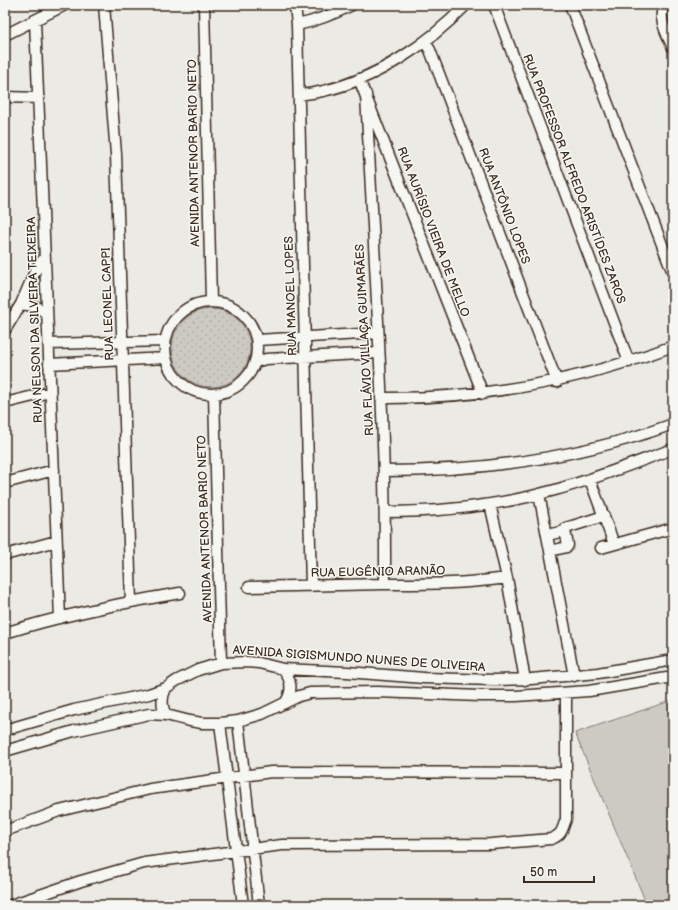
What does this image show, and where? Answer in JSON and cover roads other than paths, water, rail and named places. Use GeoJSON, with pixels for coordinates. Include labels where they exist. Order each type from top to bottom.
{"type":"FeatureCollection","features":[{"type":"Feature","properties":{"kind":"street"},"geometry":{"type":"LineString","coordinates":[[5,35],[65,5]]}},
{"type":"Feature","properties":{"kind":"street","name":"RUA LEONEL CAPPI"},"geometry":{"type":"LineString","coordinates":[[104,5],[116,154],[131,602]]}},
{"type":"Feature","properties":{"kind":"street","name":"AVENIDA ANTENOR BARIO NETO"},"geometry":{"type":"LineString","coordinates":[[204,5],[210,301]]}},
{"type":"Feature","properties":{"kind":"street","name":"RUA MANOEL LOPES"},"geometry":{"type":"LineString","coordinates":[[295,5],[299,95],[311,586]]}},
{"type":"Feature","properties":{"kind":"street"},"geometry":{"type":"LineString","coordinates":[[297,25],[312,22],[352,5]]}},
{"type":"Feature","properties":{"kind":"street"},"geometry":{"type":"LineString","coordinates":[[299,95],[323,92],[360,79],[401,57],[425,42],[448,24],[466,5]]}},
{"type":"Feature","properties":{"kind":"street","name":"RUA PROFESSOR ALFREDO ARISTÍDES ZAROS"},"geometry":{"type":"LineString","coordinates":[[494,5],[629,362]]}},
{"type":"Feature","properties":{"kind":"street"},"geometry":{"type":"LineString","coordinates":[[570,5],[673,273]]}},
{"type":"Feature","properties":{"kind":"street"},"geometry":{"type":"LineString","coordinates":[[664,5],[662,20],[673,48]]}},
{"type":"Feature","properties":{"kind":"street","name":"RUA NELSON DA SILVEIRA TEIXEIRA"},"geometry":{"type":"LineString","coordinates":[[35,21],[60,618]]}},
{"type":"Feature","properties":{"kind":"street","name":"RUA ANTÔNIO LOPES"},"geometry":{"type":"LineString","coordinates":[[425,42],[430,50],[556,382]]}},
{"type":"Feature","properties":{"kind":"street","name":"RUA AURÍSIO VIEIRA DE MELLO"},"geometry":{"type":"LineString","coordinates":[[360,79],[483,394]]}},
{"type":"Feature","properties":{"kind":"street","name":"RUA FLÁVIO VILLAÇA GUIMARÃES"},"geometry":{"type":"LineString","coordinates":[[366,94],[384,471],[385,584]]}},
{"type":"Feature","properties":{"kind":"street"},"geometry":{"type":"LineString","coordinates":[[5,97],[39,98]]}},
{"type":"Feature","properties":{"kind":"street"},"geometry":{"type":"LineString","coordinates":[[5,330],[20,304],[36,269],[45,257]]}},
{"type":"Feature","properties":{"kind":"street"},"geometry":{"type":"LineString","coordinates":[[210,301],[227,304],[241,312],[251,325],[256,340],[257,355],[248,376],[236,387],[222,393],[214,394],[198,392],[184,385],[172,373],[166,358],[165,341],[170,326],[180,313],[194,304],[210,301]]}},
{"type":"Feature","properties":{"kind":"street"},"geometry":{"type":"LineString","coordinates":[[20,304],[34,306],[47,313]]}},
{"type":"Feature","properties":{"kind":"street"},"geometry":{"type":"LineString","coordinates":[[256,340],[378,332]]}},
{"type":"Feature","properties":{"kind":"street"},"geometry":{"type":"LineString","coordinates":[[49,344],[165,341]]}},
{"type":"Feature","properties":{"kind":"street"},"geometry":{"type":"LineString","coordinates":[[381,398],[432,398],[483,394],[556,382],[629,362],[673,346]]}},
{"type":"Feature","properties":{"kind":"street"},"geometry":{"type":"LineString","coordinates":[[255,362],[266,359],[379,353]]}},
{"type":"Feature","properties":{"kind":"street"},"geometry":{"type":"LineString","coordinates":[[49,364],[166,358]]}},
{"type":"Feature","properties":{"kind":"street"},"geometry":{"type":"LineString","coordinates":[[5,403],[50,392]]}},
{"type":"Feature","properties":{"kind":"street","name":"AVENIDA ANTENOR BARIO NETO"},"geometry":{"type":"LineString","coordinates":[[214,394],[222,663]]}},
{"type":"Feature","properties":{"kind":"street"},"geometry":{"type":"LineString","coordinates":[[384,471],[445,470],[536,460],[600,446],[673,424]]}},
{"type":"Feature","properties":{"kind":"street"},"geometry":{"type":"LineString","coordinates":[[385,512],[434,511],[490,504],[539,494],[578,484],[673,449]]}},
{"type":"Feature","properties":{"kind":"street"},"geometry":{"type":"LineString","coordinates":[[5,483],[54,470]]}},
{"type":"Feature","properties":{"kind":"street"},"geometry":{"type":"LineString","coordinates":[[592,485],[614,544]]}},
{"type":"Feature","properties":{"kind":"street"},"geometry":{"type":"LineString","coordinates":[[539,494],[574,676]]}},
{"type":"Feature","properties":{"kind":"street"},"geometry":{"type":"LineString","coordinates":[[490,504],[506,578],[525,680]]}},
{"type":"Feature","properties":{"kind":"street"},"geometry":{"type":"LineString","coordinates":[[546,535],[566,531],[570,526],[604,516]]}},
{"type":"Feature","properties":{"kind":"street"},"geometry":{"type":"LineString","coordinates":[[601,548],[673,528]]}},
{"type":"Feature","properties":{"kind":"street"},"geometry":{"type":"LineString","coordinates":[[550,551],[567,547],[566,531]]}},
{"type":"Feature","properties":{"kind":"street"},"geometry":{"type":"LineString","coordinates":[[5,555],[56,541]]}},
{"type":"Feature","properties":{"kind":"street","name":"RUA EUGÊNIO ARANÃO"},"geometry":{"type":"LineString","coordinates":[[249,587],[456,584],[506,578]]}},
{"type":"Feature","properties":{"kind":"street"},"geometry":{"type":"LineString","coordinates":[[5,634],[60,618],[180,593]]}},
{"type":"Feature","properties":{"kind":"street","name":"AVENIDA SIGISMUNDO NUNES DE OLIVEIRA"},"geometry":{"type":"LineString","coordinates":[[5,730],[74,710],[149,694],[166,688],[192,672],[222,663],[246,662],[259,663],[283,669],[460,680],[525,680],[629,669],[673,660]]}},
{"type":"Feature","properties":{"kind":"street"},"geometry":{"type":"LineString","coordinates":[[283,669],[289,677],[291,687],[288,698],[284,703]]}},
{"type":"Feature","properties":{"kind":"street"},"geometry":{"type":"LineString","coordinates":[[5,751],[52,737],[149,714],[166,715],[190,721],[220,723],[238,721],[262,714],[299,696],[310,693],[392,692],[516,696],[566,693],[626,686],[673,677]]}},
{"type":"Feature","properties":{"kind":"street"},"geometry":{"type":"LineString","coordinates":[[166,688],[162,701],[166,715]]}},
{"type":"Feature","properties":{"kind":"street"},"geometry":{"type":"LineString","coordinates":[[11,905],[81,881],[144,864],[282,845],[491,844],[551,839],[558,836],[566,819],[566,693]]}},
{"type":"Feature","properties":{"kind":"street"},"geometry":{"type":"LineString","coordinates":[[238,721],[259,905]]}},
{"type":"Feature","properties":{"kind":"street"},"geometry":{"type":"LineString","coordinates":[[220,723],[243,905]]}},
{"type":"Feature","properties":{"kind":"street"},"geometry":{"type":"LineString","coordinates":[[5,831],[60,811],[150,789],[281,771],[566,773]]}}]}
